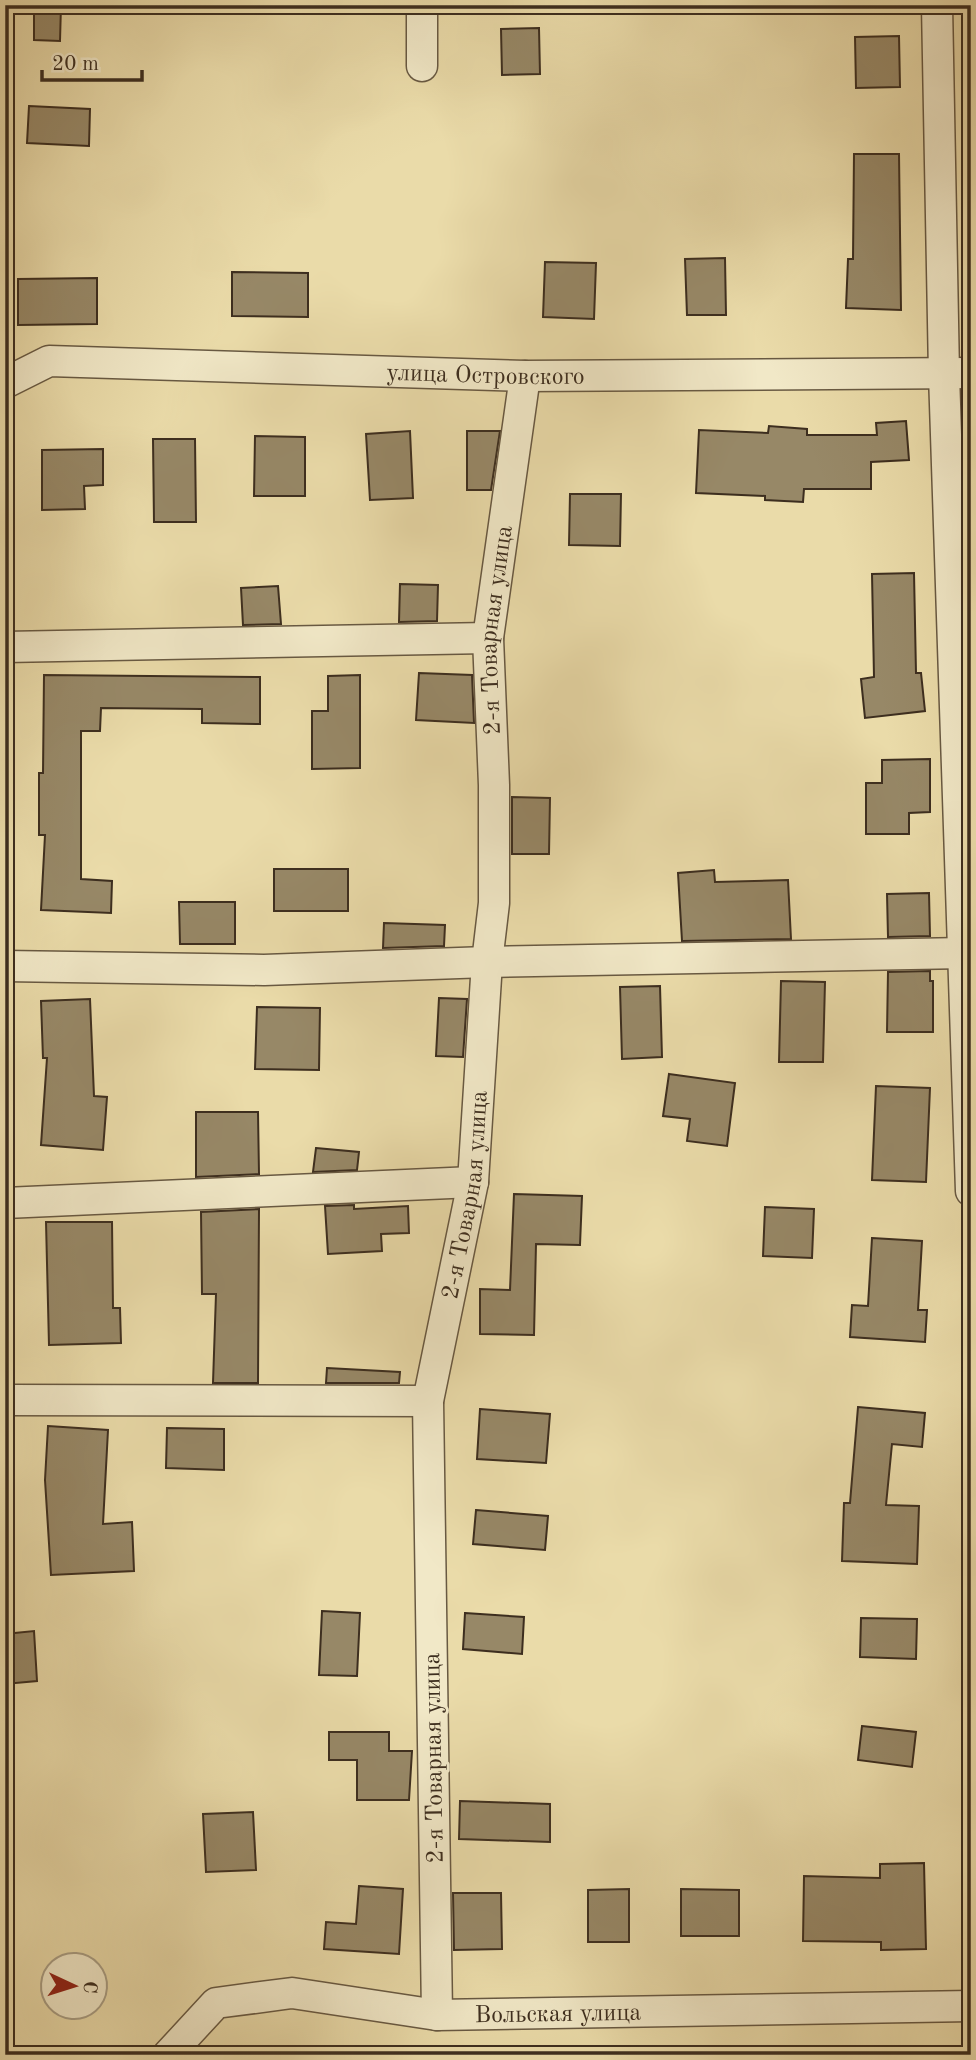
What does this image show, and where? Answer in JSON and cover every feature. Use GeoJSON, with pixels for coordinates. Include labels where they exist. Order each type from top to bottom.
{"type":"FeatureCollection","features":[{"type":"Feature","properties":{"kind":"street"},"geometry":{"type":"LineString","coordinates":[[422,5],[422,66]]}},
{"type":"Feature","properties":{"kind":"street"},"geometry":{"type":"LineString","coordinates":[[937,5],[958,373],[965,953],[971,1191]]}},
{"type":"Feature","properties":{"kind":"street","name":"улица Островского"},"geometry":{"type":"LineString","coordinates":[[5,383],[50,361],[525,376],[958,373]]}},
{"type":"Feature","properties":{"kind":"street","name":"2-я Товарная улица"},"geometry":{"type":"LineString","coordinates":[[437,2015],[428,1401],[473,1182],[486,962],[494,903],[494,786],[488,638],[525,376]]}},
{"type":"Feature","properties":{"kind":"street"},"geometry":{"type":"LineString","coordinates":[[5,647],[488,638]]}},
{"type":"Feature","properties":{"kind":"street"},"geometry":{"type":"LineString","coordinates":[[5,966],[264,970],[486,962],[965,953]]}},
{"type":"Feature","properties":{"kind":"street"},"geometry":{"type":"LineString","coordinates":[[5,1203],[473,1182]]}},
{"type":"Feature","properties":{"kind":"street"},"geometry":{"type":"LineString","coordinates":[[5,1401],[428,1401]]}},
{"type":"Feature","properties":{"kind":"street","name":"Вольская улица"},"geometry":{"type":"LineString","coordinates":[[168,2055],[216,2003],[292,1993],[437,2015],[971,2006]]}},
{"type":"Feature","properties":{"kind":"building"},"geometry":{"type":"Polygon","coordinates":[[[34,5],[61,5],[60,41],[34,40],[34,5]]]}},
{"type":"Feature","properties":{"kind":"building"},"geometry":{"type":"Polygon","coordinates":[[[539,28],[540,74],[502,75],[501,29],[539,28]]]}},
{"type":"Feature","properties":{"kind":"building"},"geometry":{"type":"Polygon","coordinates":[[[899,36],[900,87],[856,88],[855,37],[899,36]]]}},
{"type":"Feature","properties":{"kind":"building"},"geometry":{"type":"Polygon","coordinates":[[[29,106],[90,109],[89,146],[27,143],[29,106]]]}},
{"type":"Feature","properties":{"kind":"building"},"geometry":{"type":"Polygon","coordinates":[[[854,154],[899,154],[901,310],[846,308],[848,259],[853,259],[854,154]]]}},
{"type":"Feature","properties":{"kind":"building"},"geometry":{"type":"Polygon","coordinates":[[[725,258],[726,315],[687,315],[685,259],[725,258]]]}},
{"type":"Feature","properties":{"kind":"building"},"geometry":{"type":"Polygon","coordinates":[[[545,262],[596,263],[594,319],[543,317],[545,262]]]}},
{"type":"Feature","properties":{"kind":"building"},"geometry":{"type":"Polygon","coordinates":[[[232,272],[308,273],[308,317],[232,316],[232,272]]]}},
{"type":"Feature","properties":{"kind":"building"},"geometry":{"type":"Polygon","coordinates":[[[97,278],[97,324],[18,325],[18,279],[97,278]]]}},
{"type":"Feature","properties":{"kind":"building"},"geometry":{"type":"Polygon","coordinates":[[[906,421],[909,460],[871,462],[871,489],[804,489],[803,502],[765,500],[765,496],[696,493],[699,430],[768,433],[769,426],[807,429],[807,435],[877,435],[876,423],[906,421]]]}},
{"type":"Feature","properties":{"kind":"building"},"geometry":{"type":"Polygon","coordinates":[[[410,431],[413,498],[370,500],[366,434],[410,431]]]}},
{"type":"Feature","properties":{"kind":"building"},"geometry":{"type":"Polygon","coordinates":[[[467,431],[500,431],[491,490],[467,490],[467,431]]]}},
{"type":"Feature","properties":{"kind":"building"},"geometry":{"type":"Polygon","coordinates":[[[255,436],[305,437],[305,496],[254,496],[255,436]]]}},
{"type":"Feature","properties":{"kind":"building"},"geometry":{"type":"Polygon","coordinates":[[[153,439],[195,439],[196,522],[154,522],[153,439]]]}},
{"type":"Feature","properties":{"kind":"building"},"geometry":{"type":"Polygon","coordinates":[[[103,449],[103,485],[84,486],[85,509],[42,510],[42,450],[103,449]]]}},
{"type":"Feature","properties":{"kind":"building"},"geometry":{"type":"Polygon","coordinates":[[[570,494],[621,494],[620,546],[569,545],[570,494]]]}},
{"type":"Feature","properties":{"kind":"building"},"geometry":{"type":"Polygon","coordinates":[[[914,573],[916,673],[921,673],[925,711],[865,718],[861,679],[874,677],[872,574],[914,573]]]}},
{"type":"Feature","properties":{"kind":"building"},"geometry":{"type":"Polygon","coordinates":[[[400,584],[438,585],[437,621],[399,622],[400,584]]]}},
{"type":"Feature","properties":{"kind":"building"},"geometry":{"type":"Polygon","coordinates":[[[278,586],[281,624],[243,625],[241,588],[278,586]]]}},
{"type":"Feature","properties":{"kind":"building"},"geometry":{"type":"Polygon","coordinates":[[[419,673],[472,675],[474,723],[416,720],[419,673]]]}},
{"type":"Feature","properties":{"kind":"building"},"geometry":{"type":"Polygon","coordinates":[[[44,675],[260,677],[260,724],[202,723],[202,709],[101,708],[100,731],[81,731],[81,879],[112,881],[111,913],[41,910],[45,835],[39,835],[39,773],[43,773],[44,675]]]}},
{"type":"Feature","properties":{"kind":"building"},"geometry":{"type":"Polygon","coordinates":[[[360,675],[360,768],[312,769],[312,711],[328,711],[328,676],[360,675]]]}},
{"type":"Feature","properties":{"kind":"building"},"geometry":{"type":"Polygon","coordinates":[[[930,759],[930,812],[909,813],[909,834],[866,834],[866,783],[882,783],[882,760],[930,759]]]}},
{"type":"Feature","properties":{"kind":"building"},"geometry":{"type":"Polygon","coordinates":[[[512,797],[550,798],[549,854],[512,854],[512,797]]]}},
{"type":"Feature","properties":{"kind":"building"},"geometry":{"type":"Polygon","coordinates":[[[274,869],[348,869],[348,911],[274,911],[274,869]]]}},
{"type":"Feature","properties":{"kind":"building"},"geometry":{"type":"Polygon","coordinates":[[[714,870],[715,882],[788,880],[791,939],[682,941],[678,873],[714,870]]]}},
{"type":"Feature","properties":{"kind":"building"},"geometry":{"type":"Polygon","coordinates":[[[929,893],[930,936],[888,937],[887,894],[929,893]]]}},
{"type":"Feature","properties":{"kind":"building"},"geometry":{"type":"Polygon","coordinates":[[[179,902],[235,902],[235,944],[180,944],[179,902]]]}},
{"type":"Feature","properties":{"kind":"building"},"geometry":{"type":"Polygon","coordinates":[[[384,923],[445,925],[444,946],[383,948],[384,923]]]}},
{"type":"Feature","properties":{"kind":"building"},"geometry":{"type":"Polygon","coordinates":[[[930,971],[930,981],[933,981],[933,1032],[887,1032],[888,972],[930,971]]]}},
{"type":"Feature","properties":{"kind":"building"},"geometry":{"type":"Polygon","coordinates":[[[781,981],[825,982],[823,1062],[779,1062],[781,981]]]}},
{"type":"Feature","properties":{"kind":"building"},"geometry":{"type":"Polygon","coordinates":[[[660,986],[662,1057],[622,1059],[620,987],[660,986]]]}},
{"type":"Feature","properties":{"kind":"building"},"geometry":{"type":"Polygon","coordinates":[[[439,998],[467,999],[463,1057],[436,1056],[439,998]]]}},
{"type":"Feature","properties":{"kind":"building"},"geometry":{"type":"Polygon","coordinates":[[[90,999],[94,1096],[107,1097],[103,1150],[41,1145],[47,1058],[43,1058],[41,1001],[90,999]]]}},
{"type":"Feature","properties":{"kind":"building"},"geometry":{"type":"Polygon","coordinates":[[[257,1007],[320,1008],[319,1070],[255,1069],[257,1007]]]}},
{"type":"Feature","properties":{"kind":"building"},"geometry":{"type":"Polygon","coordinates":[[[669,1074],[735,1083],[727,1146],[687,1141],[690,1119],[663,1116],[669,1074]]]}},
{"type":"Feature","properties":{"kind":"building"},"geometry":{"type":"Polygon","coordinates":[[[876,1086],[930,1088],[926,1182],[872,1180],[876,1086]]]}},
{"type":"Feature","properties":{"kind":"building"},"geometry":{"type":"Polygon","coordinates":[[[196,1112],[258,1112],[259,1174],[196,1177],[196,1112]]]}},
{"type":"Feature","properties":{"kind":"building"},"geometry":{"type":"Polygon","coordinates":[[[316,1148],[359,1152],[357,1170],[313,1172],[316,1148]]]}},
{"type":"Feature","properties":{"kind":"building"},"geometry":{"type":"Polygon","coordinates":[[[514,1194],[582,1196],[580,1245],[536,1244],[534,1335],[480,1334],[480,1289],[510,1290],[514,1194]]]}},
{"type":"Feature","properties":{"kind":"building"},"geometry":{"type":"Polygon","coordinates":[[[354,1205],[354,1209],[408,1206],[409,1233],[381,1234],[382,1251],[328,1254],[325,1206],[354,1205]]]}},
{"type":"Feature","properties":{"kind":"building"},"geometry":{"type":"Polygon","coordinates":[[[765,1207],[814,1209],[812,1258],[763,1256],[765,1207]]]}},
{"type":"Feature","properties":{"kind":"building"},"geometry":{"type":"Polygon","coordinates":[[[259,1209],[258,1383],[213,1383],[216,1294],[202,1294],[201,1212],[259,1209]]]}},
{"type":"Feature","properties":{"kind":"building"},"geometry":{"type":"Polygon","coordinates":[[[46,1222],[112,1222],[113,1308],[120,1308],[121,1343],[49,1345],[46,1222]]]}},
{"type":"Feature","properties":{"kind":"building"},"geometry":{"type":"Polygon","coordinates":[[[872,1238],[922,1241],[918,1310],[927,1310],[925,1342],[850,1337],[852,1305],[868,1306],[872,1238]]]}},
{"type":"Feature","properties":{"kind":"building"},"geometry":{"type":"Polygon","coordinates":[[[327,1368],[400,1372],[399,1383],[326,1383],[327,1368]]]}},
{"type":"Feature","properties":{"kind":"building"},"geometry":{"type":"Polygon","coordinates":[[[858,1407],[925,1413],[922,1447],[892,1444],[886,1505],[919,1506],[917,1564],[842,1561],[844,1503],[850,1503],[858,1407]]]}},
{"type":"Feature","properties":{"kind":"building"},"geometry":{"type":"Polygon","coordinates":[[[480,1409],[550,1414],[546,1463],[477,1459],[480,1409]]]}},
{"type":"Feature","properties":{"kind":"building"},"geometry":{"type":"Polygon","coordinates":[[[48,1426],[108,1430],[103,1524],[132,1522],[134,1571],[51,1575],[45,1480],[48,1426]]]}},
{"type":"Feature","properties":{"kind":"building"},"geometry":{"type":"Polygon","coordinates":[[[167,1428],[224,1429],[224,1470],[166,1468],[167,1428]]]}},
{"type":"Feature","properties":{"kind":"building"},"geometry":{"type":"Polygon","coordinates":[[[476,1510],[548,1516],[545,1550],[473,1544],[476,1510]]]}},
{"type":"Feature","properties":{"kind":"building"},"geometry":{"type":"Polygon","coordinates":[[[322,1611],[360,1613],[357,1676],[319,1675],[322,1611]]]}},
{"type":"Feature","properties":{"kind":"building"},"geometry":{"type":"Polygon","coordinates":[[[465,1613],[524,1617],[522,1654],[463,1649],[465,1613]]]}},
{"type":"Feature","properties":{"kind":"building"},"geometry":{"type":"Polygon","coordinates":[[[861,1618],[917,1619],[916,1659],[860,1657],[861,1618]]]}},
{"type":"Feature","properties":{"kind":"building"},"geometry":{"type":"Polygon","coordinates":[[[34,1631],[37,1681],[5,1684],[5,1634],[34,1631]]]}},
{"type":"Feature","properties":{"kind":"building"},"geometry":{"type":"Polygon","coordinates":[[[862,1726],[916,1732],[912,1767],[858,1760],[862,1726]]]}},
{"type":"Feature","properties":{"kind":"building"},"geometry":{"type":"Polygon","coordinates":[[[329,1732],[389,1732],[389,1751],[412,1751],[409,1800],[357,1800],[357,1760],[329,1760],[329,1732]]]}},
{"type":"Feature","properties":{"kind":"building"},"geometry":{"type":"Polygon","coordinates":[[[460,1801],[550,1804],[550,1842],[459,1839],[460,1801]]]}},
{"type":"Feature","properties":{"kind":"building"},"geometry":{"type":"Polygon","coordinates":[[[253,1812],[256,1870],[206,1872],[203,1814],[253,1812]]]}},
{"type":"Feature","properties":{"kind":"building"},"geometry":{"type":"Polygon","coordinates":[[[924,1863],[926,1949],[881,1950],[881,1942],[803,1941],[804,1876],[880,1878],[880,1864],[924,1863]]]}},
{"type":"Feature","properties":{"kind":"building"},"geometry":{"type":"Polygon","coordinates":[[[359,1886],[403,1889],[399,1954],[324,1949],[326,1922],[356,1924],[359,1886]]]}},
{"type":"Feature","properties":{"kind":"building"},"geometry":{"type":"Polygon","coordinates":[[[629,1889],[629,1942],[588,1942],[588,1890],[629,1889]]]}},
{"type":"Feature","properties":{"kind":"building"},"geometry":{"type":"Polygon","coordinates":[[[681,1889],[739,1890],[739,1936],[681,1936],[681,1889]]]}},
{"type":"Feature","properties":{"kind":"building"},"geometry":{"type":"Polygon","coordinates":[[[453,1893],[501,1893],[502,1949],[454,1950],[453,1893]]]}}]}
